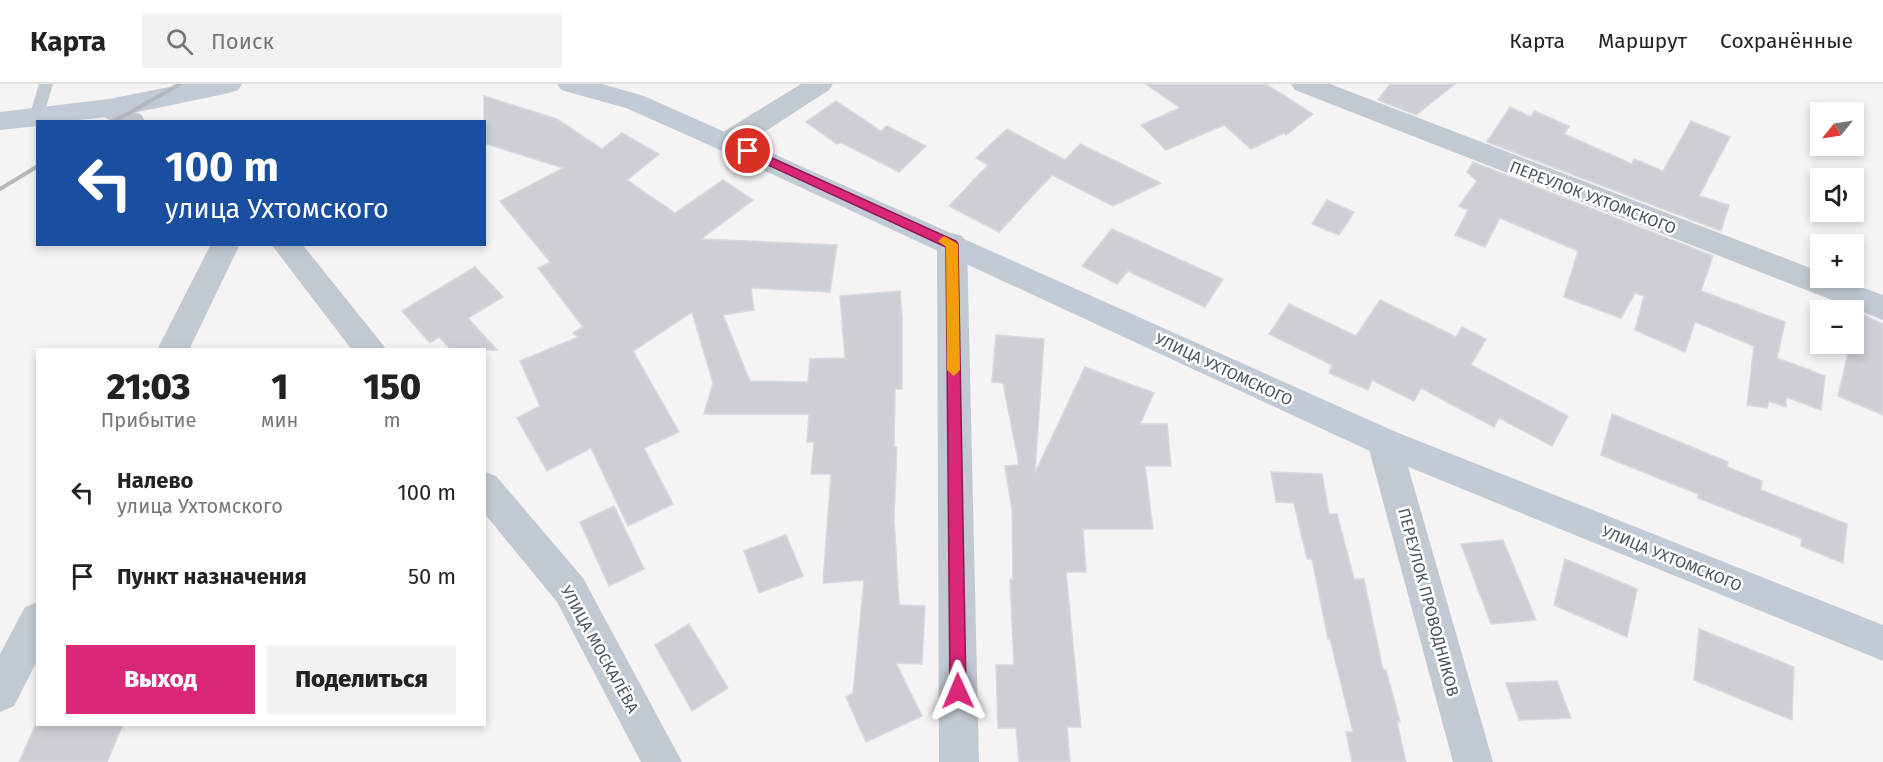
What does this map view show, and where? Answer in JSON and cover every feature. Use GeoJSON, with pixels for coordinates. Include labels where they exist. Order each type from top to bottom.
{"type":"FeatureCollection","features":[{"type":"Feature","properties":{"kind":"street"},"geometry":{"type":"LineString","coordinates":[[0,121],[36,117],[120,115],[229,84]]}},
{"type":"Feature","properties":{"kind":"street","name":"УЛИЦА УХТОМСКОГО"},"geometry":{"type":"LineString","coordinates":[[570,84],[635,102],[728,142],[1384,442],[1883,643]]}},
{"type":"Feature","properties":{"kind":"street"},"geometry":{"type":"LineString","coordinates":[[728,142],[820,84]]}},
{"type":"Feature","properties":{"kind":"street","name":"ПЕРЕУЛОК УХТОМСКОГО"},"geometry":{"type":"LineString","coordinates":[[1304,84],[1883,308]]}},
{"type":"Feature","properties":{"kind":"street"},"geometry":{"type":"LineString","coordinates":[[952,244],[959,762]]}},
{"type":"Feature","properties":{"kind":"street"},"geometry":{"type":"LineString","coordinates":[[174,348],[225,246]]}},
{"type":"Feature","properties":{"kind":"street"},"geometry":{"type":"LineString","coordinates":[[287,246],[369,348]]}},
{"type":"Feature","properties":{"kind":"street","name":"ПЕРЕУЛОК ПРОВОДНИКОВ"},"geometry":{"type":"LineString","coordinates":[[1384,442],[1473,762]]}},
{"type":"Feature","properties":{"kind":"street","name":"УЛИЦА МОСКАЛЁВА"},"geometry":{"type":"LineString","coordinates":[[486,489],[570,590],[662,762]]}},
{"type":"Feature","properties":{"kind":"street"},"geometry":{"type":"LineString","coordinates":[[0,693],[36,623]]}},
{"type":"Feature","properties":{"kind":"lane"},"geometry":{"type":"LineString","coordinates":[[36,117],[46,84]]}},
{"type":"Feature","properties":{"kind":"building"},"geometry":{"type":"Polygon","coordinates":[[[1146,84],[1266,84],[1313,114],[1286,135],[1284,133],[1251,149],[1224,125],[1166,150],[1141,125],[1180,108],[1146,84]]]}},
{"type":"Feature","properties":{"kind":"building"},"geometry":{"type":"Polygon","coordinates":[[[1390,84],[1455,84],[1416,115],[1378,100],[1390,84]]]}},
{"type":"Feature","properties":{"kind":"building"},"geometry":{"type":"Polygon","coordinates":[[[484,96],[557,119],[602,149],[622,133],[659,154],[627,180],[675,213],[723,180],[753,200],[701,239],[837,245],[830,292],[751,288],[754,310],[723,315],[750,381],[808,382],[810,359],[845,358],[840,296],[900,291],[902,389],[895,389],[894,446],[897,447],[894,517],[899,605],[925,606],[922,664],[896,663],[922,716],[866,742],[846,697],[853,693],[864,580],[823,583],[831,474],[811,474],[814,442],[807,442],[809,414],[704,414],[713,383],[692,312],[633,351],[679,432],[644,448],[673,504],[628,526],[591,448],[547,471],[517,418],[540,406],[520,361],[578,337],[573,333],[583,327],[538,268],[550,262],[500,201],[563,168],[486,144],[486,120],[484,120],[484,96]]]}},
{"type":"Feature","properties":{"kind":"building"},"geometry":{"type":"Polygon","coordinates":[[[836,101],[881,131],[887,126],[926,146],[899,172],[840,142],[837,144],[806,122],[836,101]]]}},
{"type":"Feature","properties":{"kind":"building"},"geometry":{"type":"Polygon","coordinates":[[[1510,107],[1531,117],[1534,111],[1569,126],[1564,134],[1632,164],[1634,159],[1663,171],[1691,121],[1730,137],[1699,196],[1729,205],[1721,231],[1487,142],[1510,107]]]}},
{"type":"Feature","properties":{"kind":"building"},"geometry":{"type":"Polygon","coordinates":[[[1007,129],[1065,160],[1080,144],[1161,183],[1113,206],[1052,175],[999,232],[949,206],[988,165],[976,158],[1007,129]]]}},
{"type":"Feature","properties":{"kind":"building"},"geometry":{"type":"Polygon","coordinates":[[[1473,162],[1713,256],[1701,291],[1785,322],[1777,358],[1825,376],[1821,410],[1786,397],[1786,407],[1769,401],[1767,408],[1747,405],[1754,346],[1695,322],[1685,352],[1635,330],[1644,296],[1635,293],[1621,318],[1564,297],[1578,251],[1500,218],[1485,247],[1455,235],[1468,210],[1459,206],[1477,181],[1467,172],[1473,162]]]}},
{"type":"Feature","properties":{"kind":"building"},"geometry":{"type":"Polygon","coordinates":[[[1327,200],[1354,212],[1339,235],[1312,224],[1327,200]]]}},
{"type":"Feature","properties":{"kind":"building"},"geometry":{"type":"Polygon","coordinates":[[[1112,229],[1223,279],[1205,307],[1128,271],[1117,284],[1082,266],[1112,229]]]}},
{"type":"Feature","properties":{"kind":"building"},"geometry":{"type":"Polygon","coordinates":[[[475,267],[503,297],[468,318],[497,350],[449,348],[439,337],[430,343],[402,311],[475,267]]]}},
{"type":"Feature","properties":{"kind":"building"},"geometry":{"type":"Polygon","coordinates":[[[1380,300],[1456,337],[1462,327],[1486,339],[1471,365],[1568,416],[1552,446],[1499,418],[1494,427],[1421,388],[1414,401],[1372,380],[1368,390],[1329,373],[1332,365],[1269,334],[1289,304],[1356,336],[1380,300]]]}},
{"type":"Feature","properties":{"kind":"building"},"geometry":{"type":"Polygon","coordinates":[[[1864,315],[1883,324],[1883,415],[1838,396],[1848,354],[1864,354],[1864,315]]]}},
{"type":"Feature","properties":{"kind":"building"},"geometry":{"type":"Polygon","coordinates":[[[996,335],[1044,339],[1035,473],[1085,367],[1154,393],[1140,424],[1167,424],[1171,466],[1145,466],[1153,529],[1083,529],[1086,572],[1066,572],[1081,727],[1067,727],[1070,762],[1019,762],[1016,728],[998,728],[996,665],[1014,665],[1010,580],[1013,580],[1012,510],[1005,466],[1019,465],[1003,383],[992,382],[996,335]]]}},
{"type":"Feature","properties":{"kind":"building"},"geometry":{"type":"Polygon","coordinates":[[[1612,414],[1728,462],[1727,467],[1762,481],[1761,490],[1847,524],[1843,563],[1801,546],[1802,539],[1698,498],[1698,494],[1601,455],[1612,414]]]}},
{"type":"Feature","properties":{"kind":"building"},"geometry":{"type":"Polygon","coordinates":[[[1271,472],[1322,474],[1329,514],[1337,514],[1354,579],[1364,579],[1383,670],[1386,670],[1400,722],[1397,722],[1406,762],[1352,762],[1346,732],[1353,732],[1330,639],[1328,639],[1312,559],[1307,559],[1294,503],[1276,502],[1271,472]]]}},
{"type":"Feature","properties":{"kind":"building"},"geometry":{"type":"Polygon","coordinates":[[[614,506],[644,569],[609,586],[580,522],[614,506]]]}},
{"type":"Feature","properties":{"kind":"building"},"geometry":{"type":"Polygon","coordinates":[[[786,535],[803,576],[759,593],[744,551],[786,535]]]}},
{"type":"Feature","properties":{"kind":"building"},"geometry":{"type":"Polygon","coordinates":[[[1503,540],[1536,620],[1491,624],[1461,544],[1503,540]]]}},
{"type":"Feature","properties":{"kind":"building"},"geometry":{"type":"Polygon","coordinates":[[[1565,559],[1637,589],[1627,637],[1554,605],[1565,559]]]}},
{"type":"Feature","properties":{"kind":"building"},"geometry":{"type":"Polygon","coordinates":[[[689,624],[728,688],[692,711],[655,645],[689,624]]]}},
{"type":"Feature","properties":{"kind":"building"},"geometry":{"type":"Polygon","coordinates":[[[1699,629],[1794,667],[1792,720],[1694,680],[1699,629]]]}},
{"type":"Feature","properties":{"kind":"building"},"geometry":{"type":"Polygon","coordinates":[[[1557,681],[1571,718],[1519,720],[1506,683],[1557,681]]]}},
{"type":"Feature","properties":{"kind":"building"},"geometry":{"type":"Polygon","coordinates":[[[36,724],[36,726],[122,726],[107,762],[19,762],[36,724]]]}},
{"type":"Feature","properties":{"kind":"railway"},"geometry":{"type":"LineString","coordinates":[[117,120],[180,84]]}},
{"type":"Feature","properties":{"kind":"railway"},"geometry":{"type":"LineString","coordinates":[[0,189],[36,167]]}},
{"type":"Feature","properties":{"kind":"slow traffic"},"geometry":{"type":"LineString","coordinates":[[944,241],[952,244],[954,370]]}},
{"type":"Feature","properties":{"kind":"route"},"geometry":{"type":"LineString","coordinates":[[748,151],[952,244],[958,691]]}}]}
